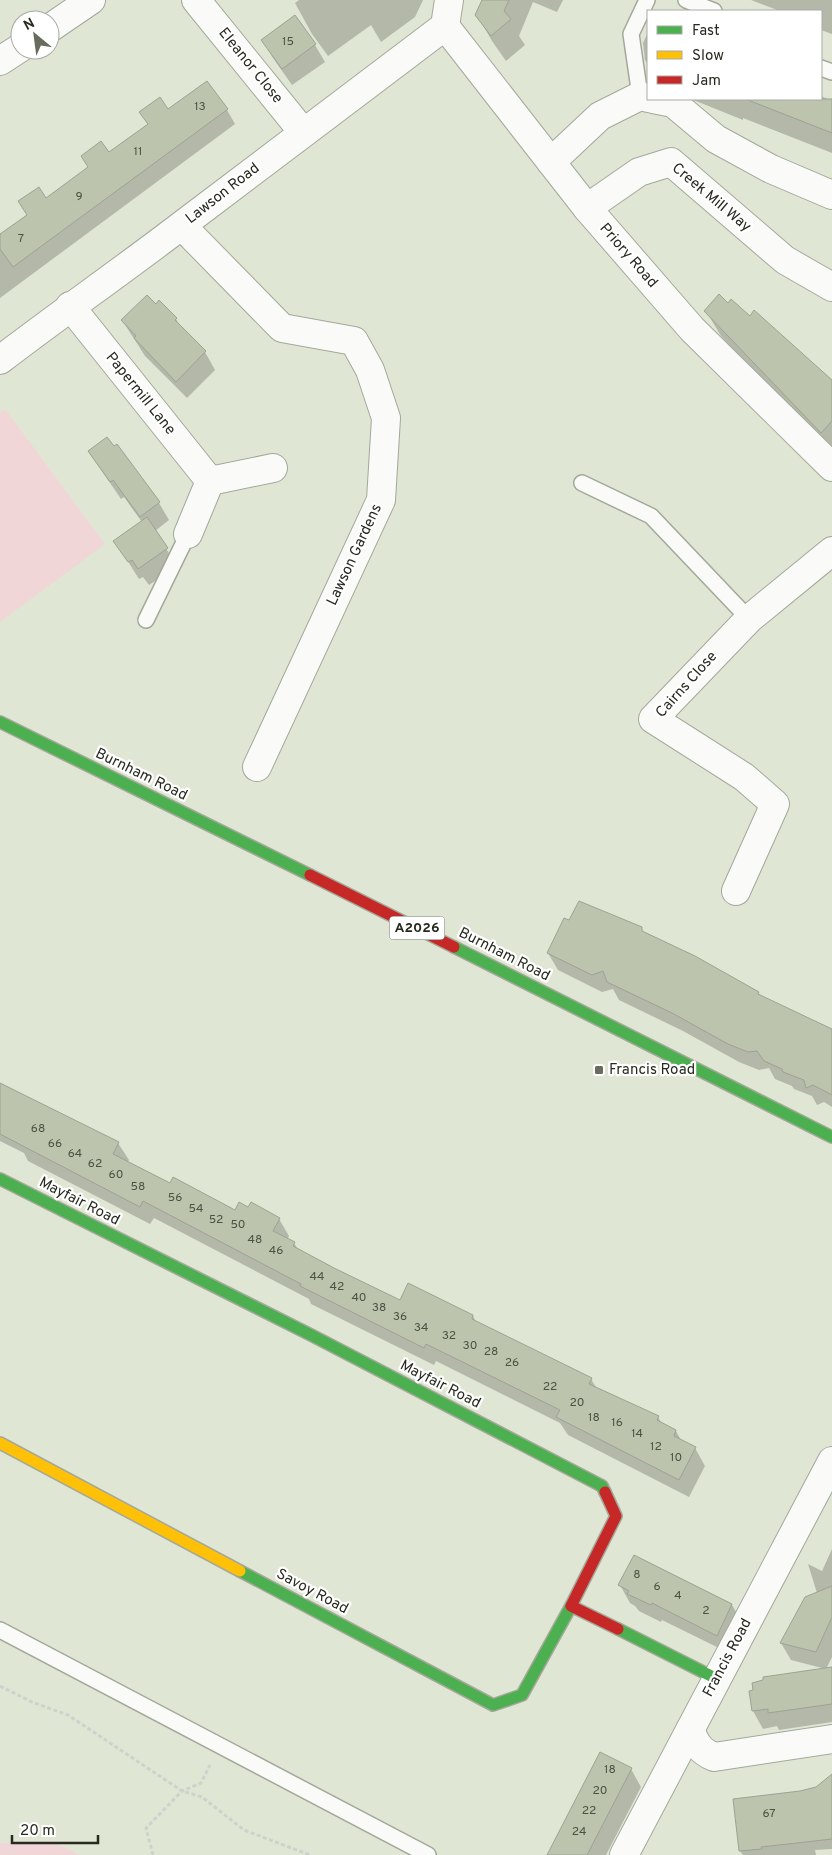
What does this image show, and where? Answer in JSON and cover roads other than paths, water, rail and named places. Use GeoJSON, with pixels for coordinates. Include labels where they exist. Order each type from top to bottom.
{"type":"FeatureCollection","features":[{"type":"Feature","properties":{"kind":"street"},"geometry":{"type":"LineString","coordinates":[[60,21],[91,0]]}},
{"type":"Feature","properties":{"kind":"street","name":"Eleanor Close"},"geometry":{"type":"LineString","coordinates":[[196,0],[303,132]]}},
{"type":"Feature","properties":{"kind":"street"},"geometry":{"type":"LineString","coordinates":[[445,26],[449,0]]}},
{"type":"Feature","properties":{"kind":"street","name":"Lawson Road"},"geometry":{"type":"LineString","coordinates":[[0,360],[70,306],[182,226],[303,132],[445,26]]}},
{"type":"Feature","properties":{"kind":"street","name":"Priory Road"},"geometry":{"type":"LineString","coordinates":[[445,26],[586,208],[692,329],[832,467]]}},
{"type":"Feature","properties":{"kind":"street"},"geometry":{"type":"LineString","coordinates":[[551,162],[600,116],[647,97]]}},
{"type":"Feature","properties":{"kind":"street"},"geometry":{"type":"LineString","coordinates":[[660,100],[673,103],[716,139],[771,169],[832,195]]}},
{"type":"Feature","properties":{"kind":"street","name":"Creek Mill Way"},"geometry":{"type":"LineString","coordinates":[[586,208],[639,172],[671,162],[785,260],[832,287]]}},
{"type":"Feature","properties":{"kind":"street","name":"Lawson Gardens"},"geometry":{"type":"LineString","coordinates":[[182,226],[282,328],[354,340],[370,370],[386,418],[381,500],[256,767]]}},
{"type":"Feature","properties":{"kind":"street","name":"Papermill Lane"},"geometry":{"type":"LineString","coordinates":[[70,306],[210,481]]}},
{"type":"Feature","properties":{"kind":"street"},"geometry":{"type":"LineString","coordinates":[[188,534],[210,481],[274,468]]}},
{"type":"Feature","properties":{"kind":"street","name":"Cairns Close"},"geometry":{"type":"LineString","coordinates":[[736,891],[774,804],[744,777],[653,718],[749,619],[832,551]]}},
{"type":"Feature","properties":{"kind":"street","name":"Burnham Road"},"geometry":{"type":"LineString","coordinates":[[0,722],[313,876],[832,1137]]}},
{"type":"Feature","properties":{"kind":"street","name":"Mayfair Road"},"geometry":{"type":"LineString","coordinates":[[0,1179],[322,1341],[602,1486],[616,1516],[571,1606]]}},
{"type":"Feature","properties":{"kind":"street","name":"Savoy Road"},"geometry":{"type":"LineString","coordinates":[[0,1443],[493,1705],[522,1695],[571,1606]]}},
{"type":"Feature","properties":{"kind":"street","name":"Francis Road"},"geometry":{"type":"LineString","coordinates":[[624,1855],[832,1461]]}},
{"type":"Feature","properties":{"kind":"street"},"geometry":{"type":"LineString","coordinates":[[571,1606],[717,1678]]}},
{"type":"Feature","properties":{"kind":"street"},"geometry":{"type":"LineString","coordinates":[[690,1730],[703,1752],[714,1757],[832,1738]]}},
{"type":"Feature","properties":{"kind":"lane"},"geometry":{"type":"LineString","coordinates":[[647,0],[631,34],[647,97]]}},
{"type":"Feature","properties":{"kind":"lane"},"geometry":{"type":"LineString","coordinates":[[686,0],[711,10]]}},
{"type":"Feature","properties":{"kind":"lane"},"geometry":{"type":"LineString","coordinates":[[582,482],[651,516],[749,619]]}},
{"type":"Feature","properties":{"kind":"lane"},"geometry":{"type":"LineString","coordinates":[[146,620],[188,534]]}},
{"type":"Feature","properties":{"kind":"lane"},"geometry":{"type":"LineString","coordinates":[[0,1630],[428,1855]]}},
{"type":"Feature","properties":{"kind":"place","name":"Francis Road"},"geometry":{"type":"Point","coordinates":[599,1070]}}]}
